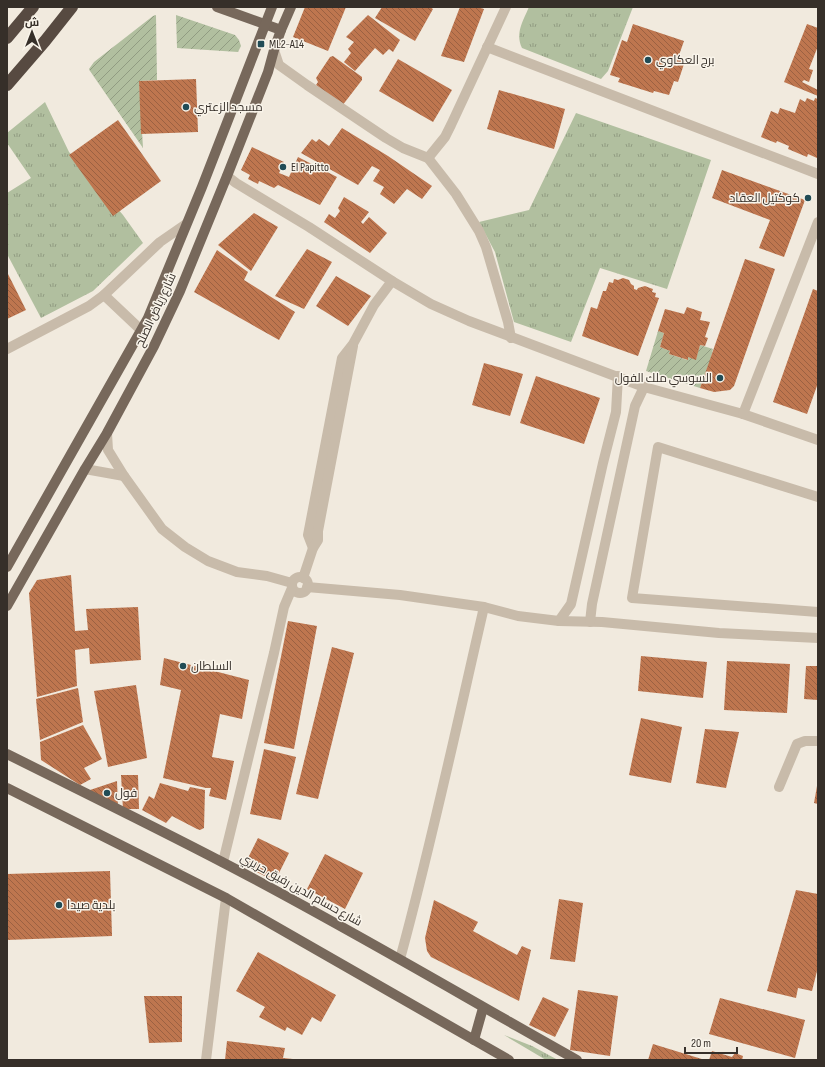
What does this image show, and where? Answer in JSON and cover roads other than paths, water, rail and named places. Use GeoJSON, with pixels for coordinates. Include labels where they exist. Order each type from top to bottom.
{"type":"FeatureCollection","features":[{"type":"Feature","properties":{"kind":"highway"},"geometry":{"type":"LineString","coordinates":[[7,38],[33,7]]}},
{"type":"Feature","properties":{"kind":"highway"},"geometry":{"type":"LineString","coordinates":[[7,85],[72,8]]}},
{"type":"Feature","properties":{"kind":"main road"},"geometry":{"type":"LineString","coordinates":[[217,7],[281,30]]}},
{"type":"Feature","properties":{"kind":"main road","name":"شارع رياض الصلح"},"geometry":{"type":"LineString","coordinates":[[7,567],[148,318],[272,7]]}},
{"type":"Feature","properties":{"kind":"main road","name":"شارع رياض الصلح"},"geometry":{"type":"LineString","coordinates":[[7,606],[107,433],[166,321],[228,176],[268,72],[281,30],[291,7]]}},
{"type":"Feature","properties":{"kind":"main road","name":"شارع حسام الدين رفيق حريري"},"geometry":{"type":"LineString","coordinates":[[7,754],[223,862],[400,959],[577,1060]]}},
{"type":"Feature","properties":{"kind":"main road"},"geometry":{"type":"LineString","coordinates":[[7,788],[226,898],[509,1060]]}},
{"type":"Feature","properties":{"kind":"main road"},"geometry":{"type":"LineString","coordinates":[[474,1040],[484,1008]]}},
{"type":"Feature","properties":{"kind":"street"},"geometry":{"type":"LineString","coordinates":[[428,158],[448,131],[506,7]]}},
{"type":"Feature","properties":{"kind":"street"},"geometry":{"type":"LineString","coordinates":[[487,47],[818,174]]}},
{"type":"Feature","properties":{"kind":"street"},"geometry":{"type":"LineString","coordinates":[[274,50],[279,65],[307,85],[386,138],[403,148],[428,158],[456,194],[479,231],[486,247],[503,304],[511,338]]}},
{"type":"Feature","properties":{"kind":"street"},"geometry":{"type":"LineString","coordinates":[[228,176],[236,183],[316,231],[392,281],[431,304],[511,338],[618,376],[644,387],[743,414],[818,440]]}},
{"type":"Feature","properties":{"kind":"street"},"geometry":{"type":"LineString","coordinates":[[743,414],[818,222]]}},
{"type":"Feature","properties":{"kind":"street"},"geometry":{"type":"LineString","coordinates":[[7,350],[89,306],[104,295],[160,242],[186,224]]}},
{"type":"Feature","properties":{"kind":"street"},"geometry":{"type":"LineString","coordinates":[[107,433],[108,450],[124,476],[162,528],[196,554],[208,561],[237,572],[267,576],[292,586],[295,592],[304,592],[313,548],[318,540],[318,531],[353,344],[374,305],[392,281]]}},
{"type":"Feature","properties":{"kind":"street"},"geometry":{"type":"LineString","coordinates":[[104,295],[141,330]]}},
{"type":"Feature","properties":{"kind":"street"},"geometry":{"type":"LineString","coordinates":[[559,621],[571,604],[616,412],[618,376]]}},
{"type":"Feature","properties":{"kind":"street"},"geometry":{"type":"LineString","coordinates":[[590,622],[592,604],[635,406],[644,387]]}},
{"type":"Feature","properties":{"kind":"street"},"geometry":{"type":"LineString","coordinates":[[818,497],[658,446],[632,598],[818,612]]}},
{"type":"Feature","properties":{"kind":"street"},"geometry":{"type":"LineString","coordinates":[[85,469],[124,476]]}},
{"type":"Feature","properties":{"kind":"street"},"geometry":{"type":"LineString","coordinates":[[305,583],[484,606],[518,616],[559,621],[602,622],[719,633],[818,638]]}},
{"type":"Feature","properties":{"kind":"street"},"geometry":{"type":"LineString","coordinates":[[223,862],[274,654],[284,606],[292,586]]}},
{"type":"Feature","properties":{"kind":"street"},"geometry":{"type":"LineString","coordinates":[[400,959],[416,900],[446,774],[484,606]]}},
{"type":"Feature","properties":{"kind":"street"},"geometry":{"type":"LineString","coordinates":[[779,787],[797,744],[805,741],[818,741]]}},
{"type":"Feature","properties":{"kind":"street"},"geometry":{"type":"LineString","coordinates":[[206,1060],[226,898]]}},
{"type":"Feature","properties":{"kind":"place","name":"ML2-A14"},"geometry":{"type":"Point","coordinates":[261,44]}},
{"type":"Feature","properties":{"kind":"place","name":"برج العكاوي"},"geometry":{"type":"Point","coordinates":[648,60]}},
{"type":"Feature","properties":{"kind":"place","name":"مسجد الزعتري"},"geometry":{"type":"Point","coordinates":[186,107]}},
{"type":"Feature","properties":{"kind":"place","name":"El Papitto"},"geometry":{"type":"Point","coordinates":[283,167]}},
{"type":"Feature","properties":{"kind":"place","name":"كوكتيل العقاد"},"geometry":{"type":"Point","coordinates":[808,198]}},
{"type":"Feature","properties":{"kind":"place","name":"السوسي ملك الفول"},"geometry":{"type":"Point","coordinates":[720,378]}},
{"type":"Feature","properties":{"kind":"place","name":"السلطان"},"geometry":{"type":"Point","coordinates":[183,666]}},
{"type":"Feature","properties":{"kind":"place","name":"فول"},"geometry":{"type":"Point","coordinates":[107,793]}},
{"type":"Feature","properties":{"kind":"place","name":"بلدية صيدا"},"geometry":{"type":"Point","coordinates":[59,905]}}]}
